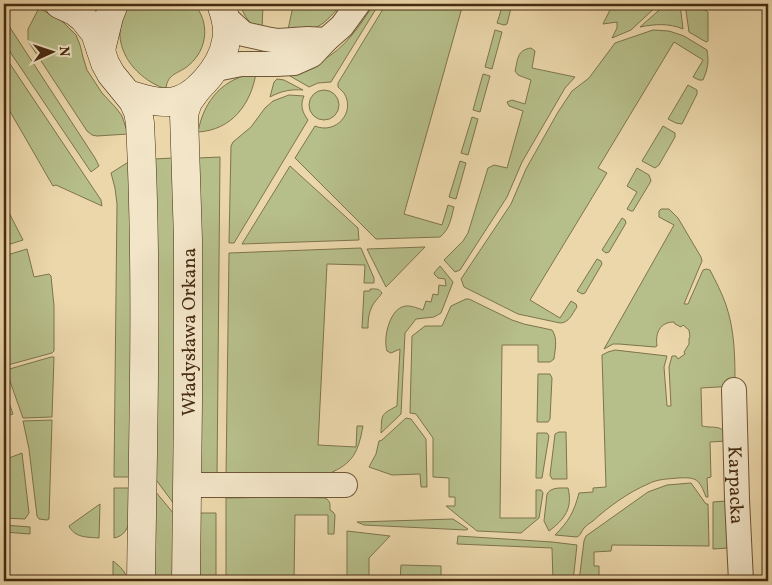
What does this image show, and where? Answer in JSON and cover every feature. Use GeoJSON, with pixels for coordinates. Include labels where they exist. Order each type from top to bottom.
{"type":"FeatureCollection","features":[{"type":"Feature","properties":{"kind":"street"},"geometry":{"type":"LineString","coordinates":[[59,4],[74,11],[89,24],[95,33],[104,63],[133,101],[140,123],[144,204],[145,298],[141,581]]}},
{"type":"Feature","properties":{"kind":"street"},"geometry":{"type":"LineString","coordinates":[[101,50],[108,17],[114,4]]}},
{"type":"Feature","properties":{"kind":"street"},"geometry":{"type":"LineString","coordinates":[[128,94],[158,102],[170,102],[183,98],[207,78],[241,64],[294,63],[312,55],[342,26],[358,4]]}},
{"type":"Feature","properties":{"kind":"street"},"geometry":{"type":"LineString","coordinates":[[223,10],[244,34],[278,41],[326,40]]}},
{"type":"Feature","properties":{"kind":"street","name":"Władysława Orkana"},"geometry":{"type":"LineString","coordinates":[[186,581],[188,240],[184,114],[188,102],[224,52],[227,39],[223,10]]}},
{"type":"Feature","properties":{"kind":"street","name":"Karpacka"},"geometry":{"type":"LineString","coordinates":[[734,390],[741,581]]}},
{"type":"Feature","properties":{"kind":"street"},"geometry":{"type":"LineString","coordinates":[[187,485],[345,485]]}},
{"type":"Feature","properties":{"kind":"green space"},"geometry":{"type":"Polygon","coordinates":[[[130,4],[194,4],[203,19],[205,35],[200,51],[189,65],[171,77],[166,89],[142,75],[132,66],[125,55],[121,43],[120,30],[123,17],[130,4]]]}},
{"type":"Feature","properties":{"kind":"green space"},"geometry":{"type":"Polygon","coordinates":[[[240,4],[263,4],[262,30],[248,20],[240,4]]]}},
{"type":"Feature","properties":{"kind":"green space"},"geometry":{"type":"Polygon","coordinates":[[[306,4],[342,4],[321,25],[313,29],[287,34],[293,9],[306,4]]]}},
{"type":"Feature","properties":{"kind":"green space"},"geometry":{"type":"Polygon","coordinates":[[[374,4],[379,4],[331,82],[318,83],[309,87],[283,72],[316,63],[330,56],[351,36],[374,4]]]}},
{"type":"Feature","properties":{"kind":"green space"},"geometry":{"type":"Polygon","coordinates":[[[386,4],[463,4],[404,214],[442,225],[448,205],[454,207],[448,227],[440,237],[376,239],[295,158],[315,126],[323,128],[337,125],[346,114],[347,100],[344,93],[338,87],[338,83],[386,4]]]}},
{"type":"Feature","properties":{"kind":"green space"},"geometry":{"type":"Polygon","coordinates":[[[490,4],[512,4],[507,24],[497,23],[502,7],[490,4]]]}},
{"type":"Feature","properties":{"kind":"green space"},"geometry":{"type":"Polygon","coordinates":[[[613,4],[659,4],[631,30],[612,38],[617,28],[617,22],[603,24],[613,4]]]}},
{"type":"Feature","properties":{"kind":"green space"},"geometry":{"type":"Polygon","coordinates":[[[666,4],[680,4],[683,29],[662,25],[640,27],[666,4]]]}},
{"type":"Feature","properties":{"kind":"green space"},"geometry":{"type":"Polygon","coordinates":[[[685,4],[696,4],[708,12],[708,41],[706,42],[689,32],[685,4]]]}},
{"type":"Feature","properties":{"kind":"green space"},"geometry":{"type":"Polygon","coordinates":[[[39,8],[62,21],[76,35],[87,70],[102,93],[122,116],[128,134],[97,136],[87,131],[28,41],[28,29],[39,8]]]}},
{"type":"Feature","properties":{"kind":"green space"},"geometry":{"type":"Polygon","coordinates":[[[9,26],[95,158],[99,166],[91,172],[4,43],[4,30],[9,26]]]}},
{"type":"Feature","properties":{"kind":"green space"},"geometry":{"type":"Polygon","coordinates":[[[495,30],[502,32],[492,69],[485,67],[495,30]]]}},
{"type":"Feature","properties":{"kind":"green space"},"geometry":{"type":"Polygon","coordinates":[[[653,30],[669,31],[684,36],[707,50],[708,62],[706,72],[703,80],[693,77],[703,60],[674,42],[598,168],[607,173],[530,300],[560,318],[571,301],[577,307],[570,318],[560,323],[518,314],[464,287],[461,279],[511,204],[526,169],[572,91],[589,78],[615,43],[653,30]]]}},
{"type":"Feature","properties":{"kind":"green space"},"geometry":{"type":"Polygon","coordinates":[[[531,48],[535,51],[532,68],[575,77],[565,88],[522,162],[507,197],[460,270],[455,272],[444,260],[463,241],[468,233],[488,168],[494,165],[507,168],[523,111],[509,106],[507,102],[512,100],[525,104],[531,80],[518,75],[515,71],[521,53],[531,48]]]}},
{"type":"Feature","properties":{"kind":"green space"},"geometry":{"type":"Polygon","coordinates":[[[4,55],[101,200],[102,206],[56,185],[53,186],[4,101],[4,55]]]}},
{"type":"Feature","properties":{"kind":"green space"},"geometry":{"type":"Polygon","coordinates":[[[256,73],[250,95],[238,113],[221,126],[198,132],[205,110],[217,92],[234,80],[256,73]]]}},
{"type":"Feature","properties":{"kind":"green space"},"geometry":{"type":"Polygon","coordinates":[[[483,74],[490,76],[480,112],[473,110],[483,74]]]}},
{"type":"Feature","properties":{"kind":"green space"},"geometry":{"type":"Polygon","coordinates":[[[277,79],[284,80],[303,90],[286,91],[270,97],[274,82],[277,79]]]}},
{"type":"Feature","properties":{"kind":"green space"},"geometry":{"type":"Polygon","coordinates":[[[688,85],[697,90],[697,94],[682,124],[676,123],[668,119],[688,85]]]}},
{"type":"Feature","properties":{"kind":"green space"},"geometry":{"type":"Polygon","coordinates":[[[324,90],[335,94],[339,105],[335,116],[324,120],[313,116],[309,105],[313,94],[324,90]]]}},
{"type":"Feature","properties":{"kind":"green space"},"geometry":{"type":"Polygon","coordinates":[[[289,95],[304,96],[302,108],[308,120],[234,243],[229,243],[231,146],[233,142],[251,127],[265,108],[273,101],[289,95]]]}},
{"type":"Feature","properties":{"kind":"green space"},"geometry":{"type":"Polygon","coordinates":[[[472,117],[478,119],[468,155],[461,153],[472,117]]]}},
{"type":"Feature","properties":{"kind":"green space"},"geometry":{"type":"Polygon","coordinates":[[[663,126],[675,133],[675,137],[659,165],[655,168],[642,161],[663,126]]]}},
{"type":"Feature","properties":{"kind":"green space"},"geometry":{"type":"Polygon","coordinates":[[[220,157],[217,477],[200,473],[198,158],[220,157]]]}},
{"type":"Feature","properties":{"kind":"green space"},"geometry":{"type":"Polygon","coordinates":[[[173,158],[176,226],[174,504],[154,477],[154,159],[173,158]]]}},
{"type":"Feature","properties":{"kind":"green space"},"geometry":{"type":"Polygon","coordinates":[[[130,161],[132,206],[130,477],[114,477],[117,204],[111,173],[130,161]]]}},
{"type":"Feature","properties":{"kind":"green space"},"geometry":{"type":"Polygon","coordinates":[[[460,161],[466,163],[456,199],[449,197],[460,161]]]}},
{"type":"Feature","properties":{"kind":"green space"},"geometry":{"type":"Polygon","coordinates":[[[290,166],[358,228],[359,240],[242,244],[290,166]]]}},
{"type":"Feature","properties":{"kind":"green space"},"geometry":{"type":"Polygon","coordinates":[[[637,168],[649,175],[651,181],[633,211],[631,211],[627,209],[637,192],[627,186],[637,168]]]}},
{"type":"Feature","properties":{"kind":"green space"},"geometry":{"type":"Polygon","coordinates":[[[4,203],[23,240],[4,246],[4,203]]]}},
{"type":"Feature","properties":{"kind":"green space"},"geometry":{"type":"Polygon","coordinates":[[[661,209],[669,209],[678,218],[702,261],[684,304],[688,304],[703,270],[706,269],[710,270],[717,283],[729,315],[734,345],[735,386],[701,388],[702,426],[721,429],[726,435],[727,441],[710,442],[711,477],[707,478],[708,497],[706,497],[696,480],[689,478],[663,479],[641,487],[612,505],[585,527],[577,537],[555,535],[570,516],[579,493],[593,492],[593,488],[606,487],[602,355],[615,350],[667,356],[664,367],[667,406],[671,406],[669,367],[672,356],[676,356],[678,359],[685,354],[684,352],[689,344],[689,330],[683,325],[681,327],[674,322],[669,322],[660,329],[657,337],[657,346],[655,347],[613,344],[604,349],[674,225],[659,217],[661,209]]]}},
{"type":"Feature","properties":{"kind":"green space"},"geometry":{"type":"Polygon","coordinates":[[[622,218],[626,223],[609,252],[606,253],[602,250],[622,218]]]}},
{"type":"Feature","properties":{"kind":"green space"},"geometry":{"type":"Polygon","coordinates":[[[425,247],[386,287],[367,249],[425,247]]]}},
{"type":"Feature","properties":{"kind":"green space"},"geometry":{"type":"Polygon","coordinates":[[[361,248],[374,278],[374,283],[364,283],[365,265],[327,264],[318,445],[356,447],[357,426],[363,426],[357,450],[344,466],[328,474],[226,476],[229,253],[361,248]]]}},
{"type":"Feature","properties":{"kind":"green space"},"geometry":{"type":"Polygon","coordinates":[[[27,249],[34,277],[49,274],[51,276],[54,306],[54,351],[4,366],[4,256],[27,249]]]}},
{"type":"Feature","properties":{"kind":"green space"},"geometry":{"type":"Polygon","coordinates":[[[597,259],[602,264],[585,293],[582,294],[577,291],[597,259]]]}},
{"type":"Feature","properties":{"kind":"green space"},"geometry":{"type":"Polygon","coordinates":[[[440,266],[453,282],[441,313],[434,317],[416,319],[405,333],[401,414],[381,433],[383,416],[387,411],[397,406],[400,349],[391,353],[387,351],[386,340],[390,320],[397,310],[402,307],[407,306],[423,310],[426,301],[431,302],[433,294],[438,295],[439,285],[446,286],[445,279],[438,278],[434,273],[440,266]]]}},
{"type":"Feature","properties":{"kind":"green space"},"geometry":{"type":"Polygon","coordinates":[[[370,289],[381,291],[382,293],[371,309],[368,328],[362,328],[364,291],[370,291],[370,289]]]}},
{"type":"Feature","properties":{"kind":"green space"},"geometry":{"type":"Polygon","coordinates":[[[466,299],[512,320],[552,330],[555,337],[554,359],[550,362],[538,362],[538,345],[502,345],[500,518],[536,518],[536,490],[541,490],[543,493],[539,518],[521,533],[477,531],[446,506],[455,506],[455,497],[449,497],[449,478],[433,477],[433,438],[416,414],[410,413],[412,336],[425,326],[442,326],[451,306],[466,299]]]}},
{"type":"Feature","properties":{"kind":"green space"},"geometry":{"type":"Polygon","coordinates":[[[54,357],[52,417],[23,418],[6,370],[54,357]]]}},
{"type":"Feature","properties":{"kind":"green space"},"geometry":{"type":"Polygon","coordinates":[[[538,374],[550,374],[552,378],[550,419],[548,422],[537,422],[538,374]]]}},
{"type":"Feature","properties":{"kind":"green space"},"geometry":{"type":"Polygon","coordinates":[[[4,389],[13,414],[4,417],[4,389]]]}},
{"type":"Feature","properties":{"kind":"green space"},"geometry":{"type":"Polygon","coordinates":[[[406,418],[411,419],[426,439],[427,487],[421,487],[420,474],[392,475],[369,467],[376,454],[379,441],[406,418]]]}},
{"type":"Feature","properties":{"kind":"green space"},"geometry":{"type":"Polygon","coordinates":[[[52,420],[49,519],[47,520],[39,519],[37,516],[29,449],[23,421],[52,420]]]}},
{"type":"Feature","properties":{"kind":"green space"},"geometry":{"type":"Polygon","coordinates":[[[566,432],[567,479],[552,479],[550,475],[555,434],[566,432]]]}},
{"type":"Feature","properties":{"kind":"green space"},"geometry":{"type":"Polygon","coordinates":[[[537,433],[547,433],[549,436],[542,478],[536,478],[537,433]]]}},
{"type":"Feature","properties":{"kind":"green space"},"geometry":{"type":"Polygon","coordinates":[[[22,453],[29,513],[25,519],[4,518],[4,460],[22,453]]]}},
{"type":"Feature","properties":{"kind":"green space"},"geometry":{"type":"Polygon","coordinates":[[[691,483],[706,504],[708,504],[709,546],[612,545],[611,551],[594,552],[594,566],[599,566],[599,581],[579,581],[586,536],[648,492],[667,485],[691,483]]]}},
{"type":"Feature","properties":{"kind":"green space"},"geometry":{"type":"Polygon","coordinates":[[[114,488],[131,488],[131,510],[125,531],[114,538],[114,488]]]}},
{"type":"Feature","properties":{"kind":"green space"},"geometry":{"type":"Polygon","coordinates":[[[568,488],[569,501],[566,512],[549,531],[544,521],[547,494],[553,489],[568,488]]]}},
{"type":"Feature","properties":{"kind":"green space"},"geometry":{"type":"Polygon","coordinates":[[[155,491],[174,514],[173,581],[153,581],[155,491]]]}},
{"type":"Feature","properties":{"kind":"green space"},"geometry":{"type":"Polygon","coordinates":[[[285,497],[327,499],[330,503],[330,510],[335,515],[334,534],[328,534],[328,515],[295,515],[294,581],[226,581],[226,498],[285,497]]]}},
{"type":"Feature","properties":{"kind":"green space"},"geometry":{"type":"Polygon","coordinates":[[[726,501],[728,548],[713,549],[713,502],[726,501]]]}},
{"type":"Feature","properties":{"kind":"green space"},"geometry":{"type":"Polygon","coordinates":[[[100,504],[99,538],[82,536],[75,533],[69,526],[100,504]]]}},
{"type":"Feature","properties":{"kind":"green space"},"geometry":{"type":"Polygon","coordinates":[[[200,513],[216,513],[216,581],[197,581],[200,513]]]}},
{"type":"Feature","properties":{"kind":"green space"},"geometry":{"type":"Polygon","coordinates":[[[453,519],[468,529],[364,525],[357,522],[453,519]]]}},
{"type":"Feature","properties":{"kind":"green space"},"geometry":{"type":"Polygon","coordinates":[[[4,525],[30,527],[30,534],[4,532],[4,525]]]}},
{"type":"Feature","properties":{"kind":"green space"},"geometry":{"type":"Polygon","coordinates":[[[347,531],[390,536],[369,558],[369,581],[347,581],[347,531]]]}},
{"type":"Feature","properties":{"kind":"green space"},"geometry":{"type":"Polygon","coordinates":[[[458,536],[577,545],[573,581],[553,581],[552,548],[457,544],[458,536]]]}},
{"type":"Feature","properties":{"kind":"green space"},"geometry":{"type":"Polygon","coordinates":[[[113,561],[126,574],[128,581],[113,581],[113,561]]]}},
{"type":"Feature","properties":{"kind":"green space"},"geometry":{"type":"Polygon","coordinates":[[[401,565],[441,566],[441,581],[400,581],[401,565]]]}}]}
